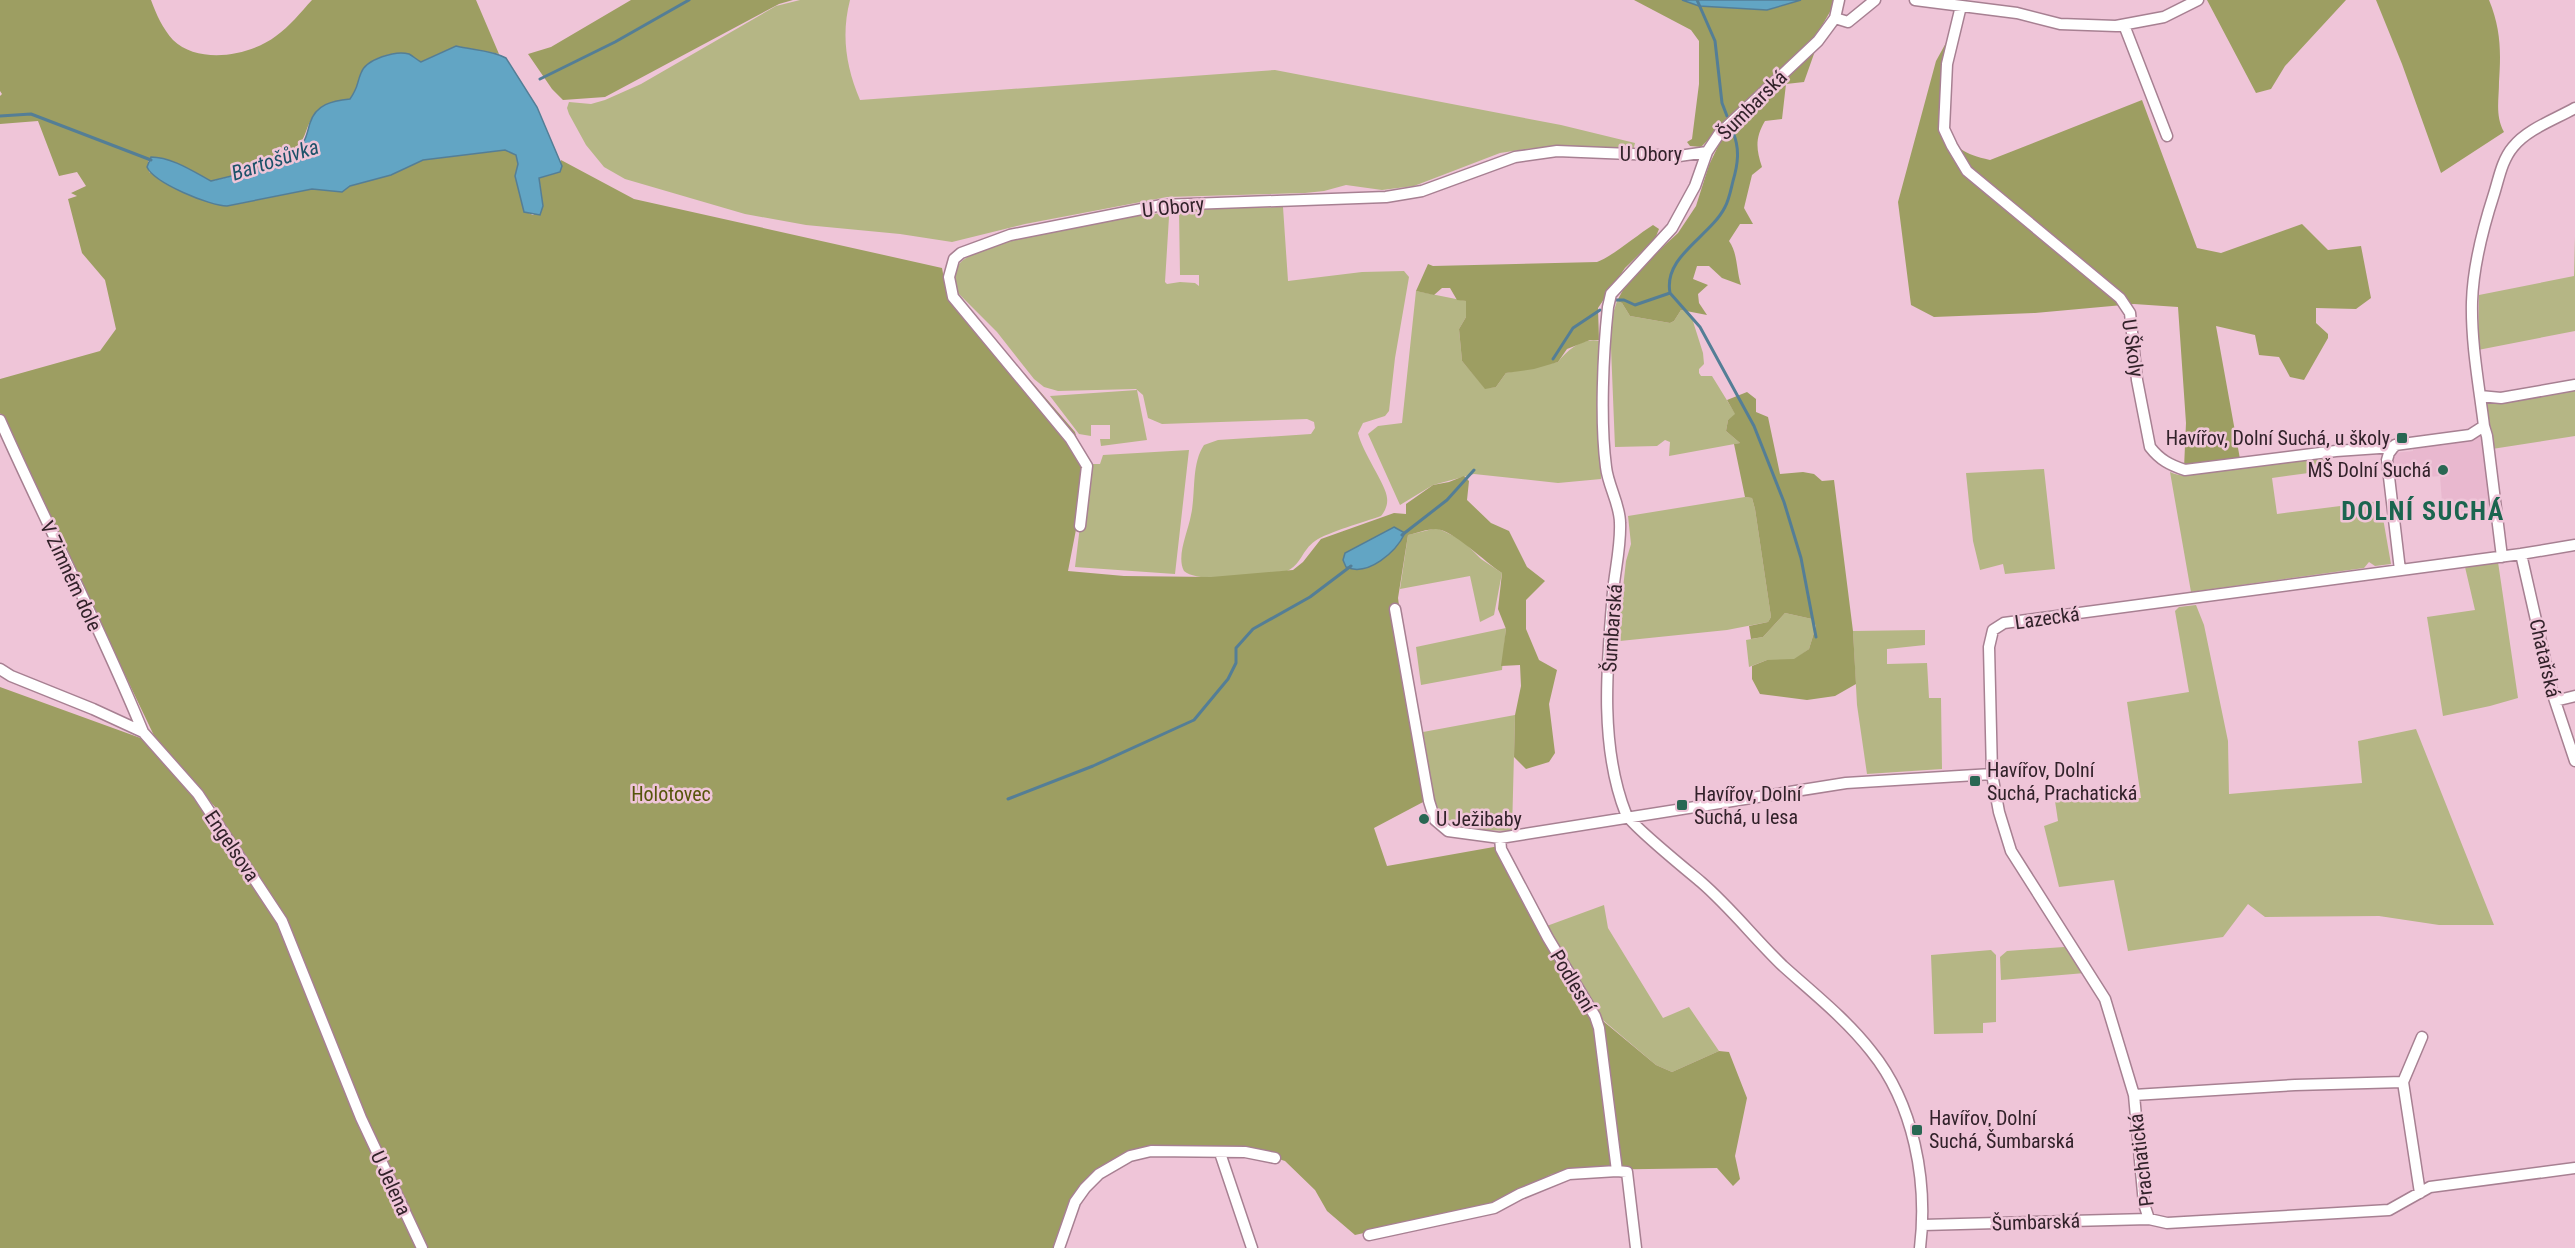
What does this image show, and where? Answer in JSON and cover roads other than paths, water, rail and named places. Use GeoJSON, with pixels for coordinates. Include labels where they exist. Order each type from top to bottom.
{"type":"FeatureCollection","features":[{"type":"Feature","properties":{"kind":"street","name":"Šumbarská"},"geometry":{"type":"LineString","coordinates":[[1627,817],[1610,754],[1608,707],[1613,597],[1620,522],[1606,468],[1604,411],[1608,307],[1611,294],[1672,228],[1695,186],[1707,152],[1719,134],[1818,41],[1835,18],[1839,0]]}},
{"type":"Feature","properties":{"kind":"street"},"geometry":{"type":"LineString","coordinates":[[1835,18],[1848,22],[1875,0]]}},
{"type":"Feature","properties":{"kind":"street"},"geometry":{"type":"LineString","coordinates":[[1915,0],[2017,14],[2060,24],[2124,25],[2164,17],[2198,0]]}},
{"type":"Feature","properties":{"kind":"street","name":"U Školy"},"geometry":{"type":"LineString","coordinates":[[1961,6],[1947,64],[1944,129],[1966,171],[2120,298],[2130,313],[2138,380],[2150,447],[2168,464],[2185,470],[2336,451],[2394,447],[2470,435],[2484,426]]}},
{"type":"Feature","properties":{"kind":"street"},"geometry":{"type":"LineString","coordinates":[[2124,25],[2167,136]]}},
{"type":"Feature","properties":{"kind":"street"},"geometry":{"type":"LineString","coordinates":[[2502,557],[2475,354],[2472,300],[2481,243],[2503,164],[2514,146],[2521,139],[2575,108]]}},
{"type":"Feature","properties":{"kind":"street","name":"U Obory"},"geometry":{"type":"LineString","coordinates":[[1080,526],[1087,466],[1070,438],[953,297],[949,284],[951,267],[954,259],[961,254],[1010,235],[1162,205],[1386,197],[1422,191],[1515,157],[1557,150],[1679,156],[1707,152]]}},
{"type":"Feature","properties":{"kind":"street"},"geometry":{"type":"LineString","coordinates":[[2480,396],[2501,398],[2575,385]]}},
{"type":"Feature","properties":{"kind":"street","name":"V Zimném dole"},"geometry":{"type":"LineString","coordinates":[[0,420],[39,508],[124,686],[143,732]]}},
{"type":"Feature","properties":{"kind":"street"},"geometry":{"type":"LineString","coordinates":[[2394,447],[2387,460],[2400,570]]}},
{"type":"Feature","properties":{"kind":"street","name":"Lazecká"},"geometry":{"type":"LineString","coordinates":[[1992,774],[1989,647],[1993,630],[2004,623],[2502,557],[2575,545]]}},
{"type":"Feature","properties":{"kind":"street","name":"Chatařská"},"geometry":{"type":"LineString","coordinates":[[2521,554],[2555,701],[2575,761]]}},
{"type":"Feature","properties":{"kind":"street"},"geometry":{"type":"LineString","coordinates":[[1395,609],[1429,801],[1435,820],[1448,831],[1500,838],[1846,783],[1992,774]]}},
{"type":"Feature","properties":{"kind":"street","name":"Engelsova"},"geometry":{"type":"LineString","coordinates":[[0,669],[11,676],[143,732],[198,794],[282,921],[361,1118]]}},
{"type":"Feature","properties":{"kind":"street"},"geometry":{"type":"LineString","coordinates":[[2555,701],[2575,696]]}},
{"type":"Feature","properties":{"kind":"street","name":"Prachatická"},"geometry":{"type":"LineString","coordinates":[[1992,774],[1999,812],[2011,851],[2084,962],[2105,999],[2134,1095],[2144,1204],[2149,1219],[2167,1223],[2389,1210],[2430,1188],[2575,1168]]}},
{"type":"Feature","properties":{"kind":"street"},"geometry":{"type":"LineString","coordinates":[[1627,817],[1720,899],[1782,964],[1839,1017],[1872,1052],[1899,1094],[1915,1143],[1923,1225],[1920,1248]]}},
{"type":"Feature","properties":{"kind":"street","name":"Podlesní"},"geometry":{"type":"LineString","coordinates":[[1500,838],[1501,849],[1548,939],[1595,1016],[1599,1028],[1617,1171],[1627,1172],[1636,1248]]}},
{"type":"Feature","properties":{"kind":"street"},"geometry":{"type":"LineString","coordinates":[[2420,1193],[2403,1082],[2422,1037]]}},
{"type":"Feature","properties":{"kind":"street"},"geometry":{"type":"LineString","coordinates":[[2134,1095],[2295,1085],[2403,1082]]}},
{"type":"Feature","properties":{"kind":"street","name":"U Jelena"},"geometry":{"type":"LineString","coordinates":[[361,1118],[422,1248]]}},
{"type":"Feature","properties":{"kind":"street"},"geometry":{"type":"LineString","coordinates":[[1059,1248],[1075,1202],[1085,1188],[1099,1174],[1130,1156],[1152,1151],[1245,1152],[1275,1158]]}},
{"type":"Feature","properties":{"kind":"street"},"geometry":{"type":"LineString","coordinates":[[1220,1153],[1252,1248]]}},
{"type":"Feature","properties":{"kind":"street"},"geometry":{"type":"LineString","coordinates":[[1369,1235],[1494,1208],[1520,1194],[1569,1174],[1617,1171]]}},
{"type":"Feature","properties":{"kind":"street","name":"Šumbarská"},"geometry":{"type":"LineString","coordinates":[[1923,1225],[2149,1219]]}},
{"type":"Feature","properties":{"kind":"water"},"geometry":{"type":"Polygon","coordinates":[[[1682,0],[1801,0],[1767,10],[1699,6],[1682,0]]]}},
{"type":"Feature","properties":{"kind":"water"},"geometry":{"type":"Polygon","coordinates":[[[456,46],[506,58],[537,107],[562,166],[560,172],[539,178],[543,206],[540,215],[524,212],[515,176],[518,164],[516,155],[505,150],[423,160],[391,175],[350,186],[342,192],[312,189],[227,206],[208,202],[183,192],[160,180],[147,167],[151,157],[167,159],[211,181],[261,167],[297,148],[304,141],[313,117],[321,108],[331,102],[350,99],[364,68],[375,60],[403,53],[421,62],[456,46]]]}},
{"type":"Feature","properties":{"kind":"water"},"geometry":{"type":"Polygon","coordinates":[[[1394,527],[1405,533],[1388,555],[1363,569],[1346,567],[1343,560],[1345,553],[1394,527]]]}},
{"type":"Feature","properties":{"kind":"waterway","name":"Bartošůvka"},"geometry":{"type":"LineString","coordinates":[[540,79],[615,42],[689,0]]}},
{"type":"Feature","properties":{"kind":"waterway"},"geometry":{"type":"LineString","coordinates":[[1697,0],[1715,41],[1722,103],[1727,116]]}},
{"type":"Feature","properties":{"kind":"waterway","name":"Bartošůvka"},"geometry":{"type":"LineString","coordinates":[[0,116],[31,114],[151,160]]}},
{"type":"Feature","properties":{"kind":"waterway"},"geometry":{"type":"LineString","coordinates":[[1615,300],[1624,300],[1635,305],[1670,293],[1670,280],[1680,257],[1718,218],[1728,201],[1737,163],[1737,144],[1733,132]]}},
{"type":"Feature","properties":{"kind":"waterway"},"geometry":{"type":"LineString","coordinates":[[1670,293],[1700,327],[1754,426],[1784,502],[1801,558],[1816,637]]}},
{"type":"Feature","properties":{"kind":"waterway"},"geometry":{"type":"LineString","coordinates":[[1553,359],[1573,328],[1600,310]]}},
{"type":"Feature","properties":{"kind":"waterway"},"geometry":{"type":"LineString","coordinates":[[1402,535],[1447,500],[1474,470]]}},
{"type":"Feature","properties":{"kind":"waterway"},"geometry":{"type":"LineString","coordinates":[[1008,799],[1093,766],[1194,720],[1228,679],[1236,663],[1236,648],[1253,629],[1310,597],[1351,566]]}},
{"type":"Feature","properties":{"kind":"place","name":"Havířov, Dolní Suchá, u školy"},"geometry":{"type":"Point","coordinates":[2402,438]}},
{"type":"Feature","properties":{"kind":"place","name":"MŠ Dolní Suchá"},"geometry":{"type":"Point","coordinates":[2443,470]}},
{"type":"Feature","properties":{"kind":"place","name":"Havířov, Dolní Suchá, Prachatická"},"geometry":{"type":"Point","coordinates":[1975,781]}},
{"type":"Feature","properties":{"kind":"place","name":"Havířov, Dolní Suchá, u lesa"},"geometry":{"type":"Point","coordinates":[1682,805]}},
{"type":"Feature","properties":{"kind":"place","name":"U Ježibaby"},"geometry":{"type":"Point","coordinates":[1424,819]}},
{"type":"Feature","properties":{"kind":"place","name":"Havířov, Dolní Suchá, Šumbarská"},"geometry":{"type":"Point","coordinates":[1917,1130]}},
{"type":"Feature","properties":{"kind":"district","name":"DOLNÍ SUCHÁ"},"geometry":{"type":"Point","coordinates":[2423,511]}},
{"type":"Feature","properties":{"kind":"park label","name":"Holotovec"},"geometry":{"type":"Point","coordinates":[671,794]}}]}
